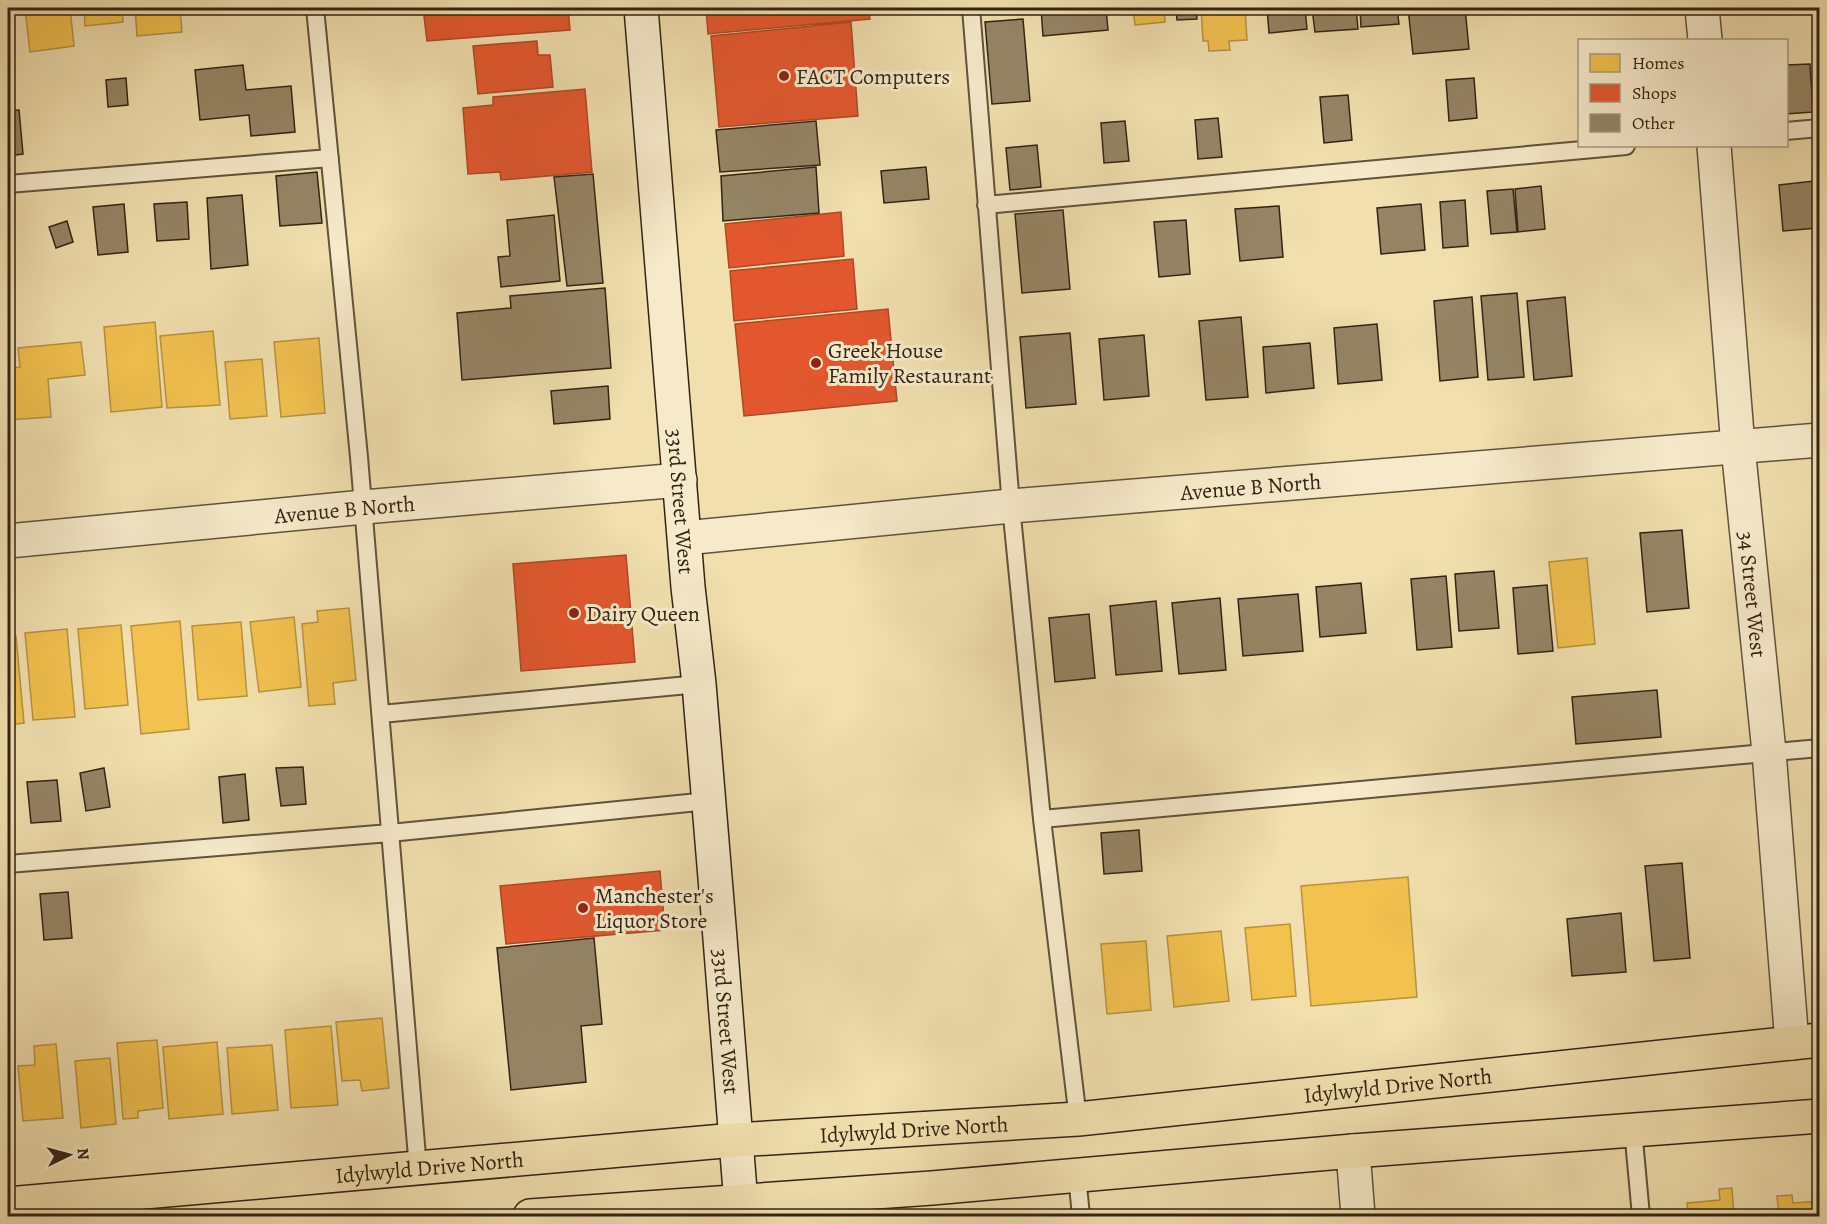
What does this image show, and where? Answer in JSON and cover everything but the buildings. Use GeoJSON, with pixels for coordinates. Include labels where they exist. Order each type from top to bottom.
{"type":"FeatureCollection","features":[{"type":"Feature","properties":{"kind":"main road","name":"Idylwyld Drive North"},"geometry":{"type":"LineString","coordinates":[[8,1204],[735,1140],[1078,1119],[1806,1042]]}},
{"type":"Feature","properties":{"kind":"main road"},"geometry":{"type":"LineString","coordinates":[[530,1216],[740,1198],[932,1188],[1353,1151],[1820,1116]]}},
{"type":"Feature","properties":{"kind":"main road"},"geometry":{"type":"LineString","coordinates":[[881,1216],[932,1188]]}},
{"type":"Feature","properties":{"kind":"street","name":"33rd Street West"},"geometry":{"type":"LineString","coordinates":[[641,8],[740,1198]]}},
{"type":"Feature","properties":{"kind":"street"},"geometry":{"type":"LineString","coordinates":[[1702,8],[1705,39]]}},
{"type":"Feature","properties":{"kind":"street","name":"34 Street West"},"geometry":{"type":"LineString","coordinates":[[1714,147],[1738,447],[1769,752],[1806,1042]]}},
{"type":"Feature","properties":{"kind":"street","name":"Avenue B North"},"geometry":{"type":"LineString","coordinates":[[685,538],[1011,506],[1820,440]]}},
{"type":"Feature","properties":{"kind":"street","name":"Avenue B North"},"geometry":{"type":"LineString","coordinates":[[8,541],[680,480]]}},
{"type":"Feature","properties":{"kind":"street"},"geometry":{"type":"LineString","coordinates":[[1353,1151],[1359,1216]]}},
{"type":"Feature","properties":{"kind":"lane"},"geometry":{"type":"LineString","coordinates":[[315,8],[364,507],[418,1169]]}},
{"type":"Feature","properties":{"kind":"lane"},"geometry":{"type":"LineString","coordinates":[[971,8],[1011,506],[1042,819],[1078,1119]]}},
{"type":"Feature","properties":{"kind":"lane"},"geometry":{"type":"LineString","coordinates":[[1788,131],[1820,128]]}},
{"type":"Feature","properties":{"kind":"lane"},"geometry":{"type":"LineString","coordinates":[[986,205],[1615,147]]}},
{"type":"Feature","properties":{"kind":"lane"},"geometry":{"type":"LineString","coordinates":[[8,184],[330,158]]}},
{"type":"Feature","properties":{"kind":"lane"},"geometry":{"type":"LineString","coordinates":[[381,714],[699,684]]}},
{"type":"Feature","properties":{"kind":"lane"},"geometry":{"type":"LineString","coordinates":[[1042,819],[1820,748]]}},
{"type":"Feature","properties":{"kind":"lane"},"geometry":{"type":"LineString","coordinates":[[8,864],[390,832],[708,801]]}},
{"type":"Feature","properties":{"kind":"lane"},"geometry":{"type":"LineString","coordinates":[[1633,1129],[1641,1216]]}},
{"type":"Feature","properties":{"kind":"lane"},"geometry":{"type":"LineString","coordinates":[[1077,1175],[1081,1216]]}},
{"type":"Feature","properties":{"kind":"place","name":"FACT Computers"},"geometry":{"type":"Point","coordinates":[784,76]}},
{"type":"Feature","properties":{"kind":"place","name":"Greek House Family Restaurant"},"geometry":{"type":"Point","coordinates":[816,363]}},
{"type":"Feature","properties":{"kind":"place","name":"Dairy Queen"},"geometry":{"type":"Point","coordinates":[574,613]}},
{"type":"Feature","properties":{"kind":"place","name":"Manchester's Liquor Store"},"geometry":{"type":"Point","coordinates":[583,908]}}]}
